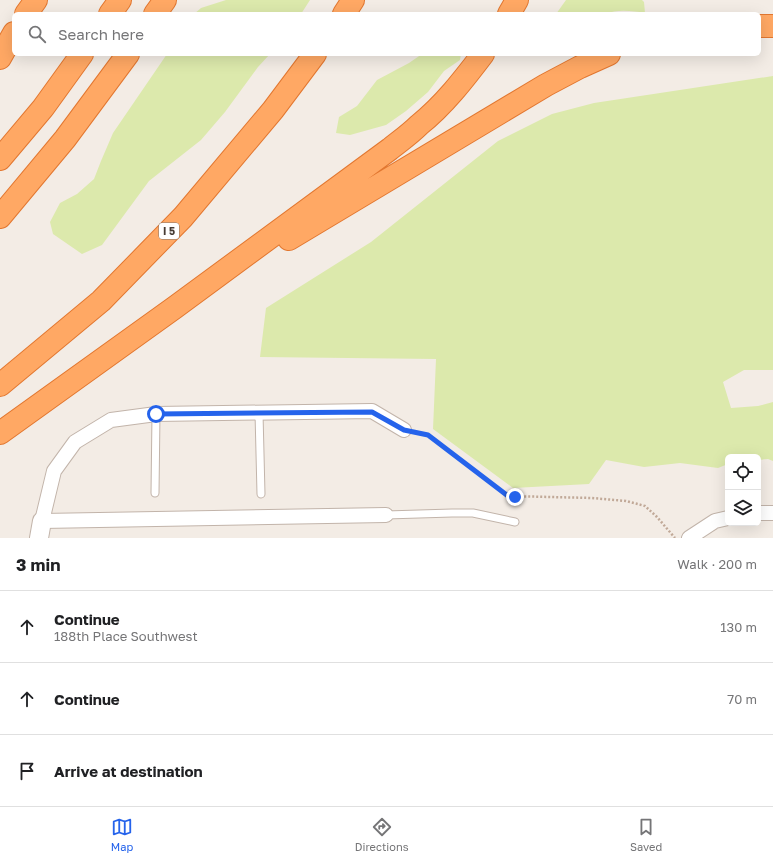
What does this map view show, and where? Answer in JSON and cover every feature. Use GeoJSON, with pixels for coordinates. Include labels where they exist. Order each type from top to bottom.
{"type":"FeatureCollection","features":[{"type":"Feature","properties":{"kind":"highway"},"geometry":{"type":"LineString","coordinates":[[27,12],[36,0]]}},
{"type":"Feature","properties":{"kind":"highway"},"geometry":{"type":"LineString","coordinates":[[111,12],[120,0]]}},
{"type":"Feature","properties":{"kind":"highway"},"geometry":{"type":"LineString","coordinates":[[156,12],[165,0]]}},
{"type":"Feature","properties":{"kind":"highway"},"geometry":{"type":"LineString","coordinates":[[345,12],[353,0]]}},
{"type":"Feature","properties":{"kind":"highway"},"geometry":{"type":"LineString","coordinates":[[510,12],[517,0]]}},
{"type":"Feature","properties":{"kind":"highway"},"geometry":{"type":"LineString","coordinates":[[761,26],[773,26]]}},
{"type":"Feature","properties":{"kind":"highway"},"geometry":{"type":"LineString","coordinates":[[0,58],[12,37]]}},
{"type":"Feature","properties":{"kind":"highway"},"geometry":{"type":"LineString","coordinates":[[0,159],[43,108],[81,56]]}},
{"type":"Feature","properties":{"kind":"highway"},"geometry":{"type":"LineString","coordinates":[[0,217],[65,139],[127,56]]}},
{"type":"Feature","properties":{"kind":"highway","name":"I 5"},"geometry":{"type":"LineString","coordinates":[[0,385],[102,301],[183,217],[273,110],[314,56]]}},
{"type":"Feature","properties":{"kind":"highway"},"geometry":{"type":"LineString","coordinates":[[0,433],[174,308],[420,125],[446,99],[481,56]]}},
{"type":"Feature","properties":{"kind":"highway"},"geometry":{"type":"LineString","coordinates":[[174,308],[546,85],[605,56]]}},
{"type":"Feature","properties":{"kind":"street"},"geometry":{"type":"LineString","coordinates":[[386,515],[40,529],[54,471],[75,442],[110,420],[156,414],[372,412],[404,430]]}},
{"type":"Feature","properties":{"kind":"street"},"geometry":{"type":"LineString","coordinates":[[761,513],[773,513]]}},
{"type":"Feature","properties":{"kind":"street"},"geometry":{"type":"LineString","coordinates":[[690,537],[715,521],[725,519]]}},
{"type":"Feature","properties":{"kind":"lane"},"geometry":{"type":"LineString","coordinates":[[260,413],[261,494]]}},
{"type":"Feature","properties":{"kind":"lane"},"geometry":{"type":"LineString","coordinates":[[155,493],[156,414]]}},
{"type":"Feature","properties":{"kind":"lane"},"geometry":{"type":"LineString","coordinates":[[386,515],[473,513],[515,522]]}},
{"type":"Feature","properties":{"kind":"path"},"geometry":{"type":"LineString","coordinates":[[404,430],[428,435],[508,496],[592,498],[626,501],[645,506],[657,517],[675,538]]}},
{"type":"Feature","properties":{"kind":"green space"},"geometry":{"type":"Polygon","coordinates":[[[226,0],[310,0],[302,12],[196,12],[201,8],[226,0]]]}},
{"type":"Feature","properties":{"kind":"green space"},"geometry":{"type":"Polygon","coordinates":[[[566,0],[642,0],[644,2],[645,12],[615,11],[557,12],[566,0]]]}},
{"type":"Feature","properties":{"kind":"green space"},"geometry":{"type":"Polygon","coordinates":[[[166,56],[268,56],[258,67],[225,112],[201,140],[149,181],[102,245],[82,254],[53,234],[50,222],[60,203],[77,194],[94,179],[113,133],[166,56]]]}},
{"type":"Feature","properties":{"kind":"green space"},"geometry":{"type":"Polygon","coordinates":[[[419,56],[461,56],[460,60],[444,71],[428,92],[406,111],[386,125],[350,135],[336,133],[339,117],[357,106],[377,80],[419,56]]]}},
{"type":"Feature","properties":{"kind":"green space"},"geometry":{"type":"Polygon","coordinates":[[[773,76],[773,370],[744,370],[723,382],[731,408],[758,406],[773,402],[773,461],[768,459],[761,460],[761,454],[725,454],[725,465],[718,468],[680,463],[644,467],[606,460],[589,484],[513,488],[433,429],[436,359],[260,357],[266,308],[371,242],[498,141],[552,114],[594,103],[773,76]]]}},
{"type":"Feature","properties":{"kind":"route"},"geometry":{"type":"LineString","coordinates":[[156,414],[372,412],[404,430],[428,435],[508,496],[515,497]]}}]}
